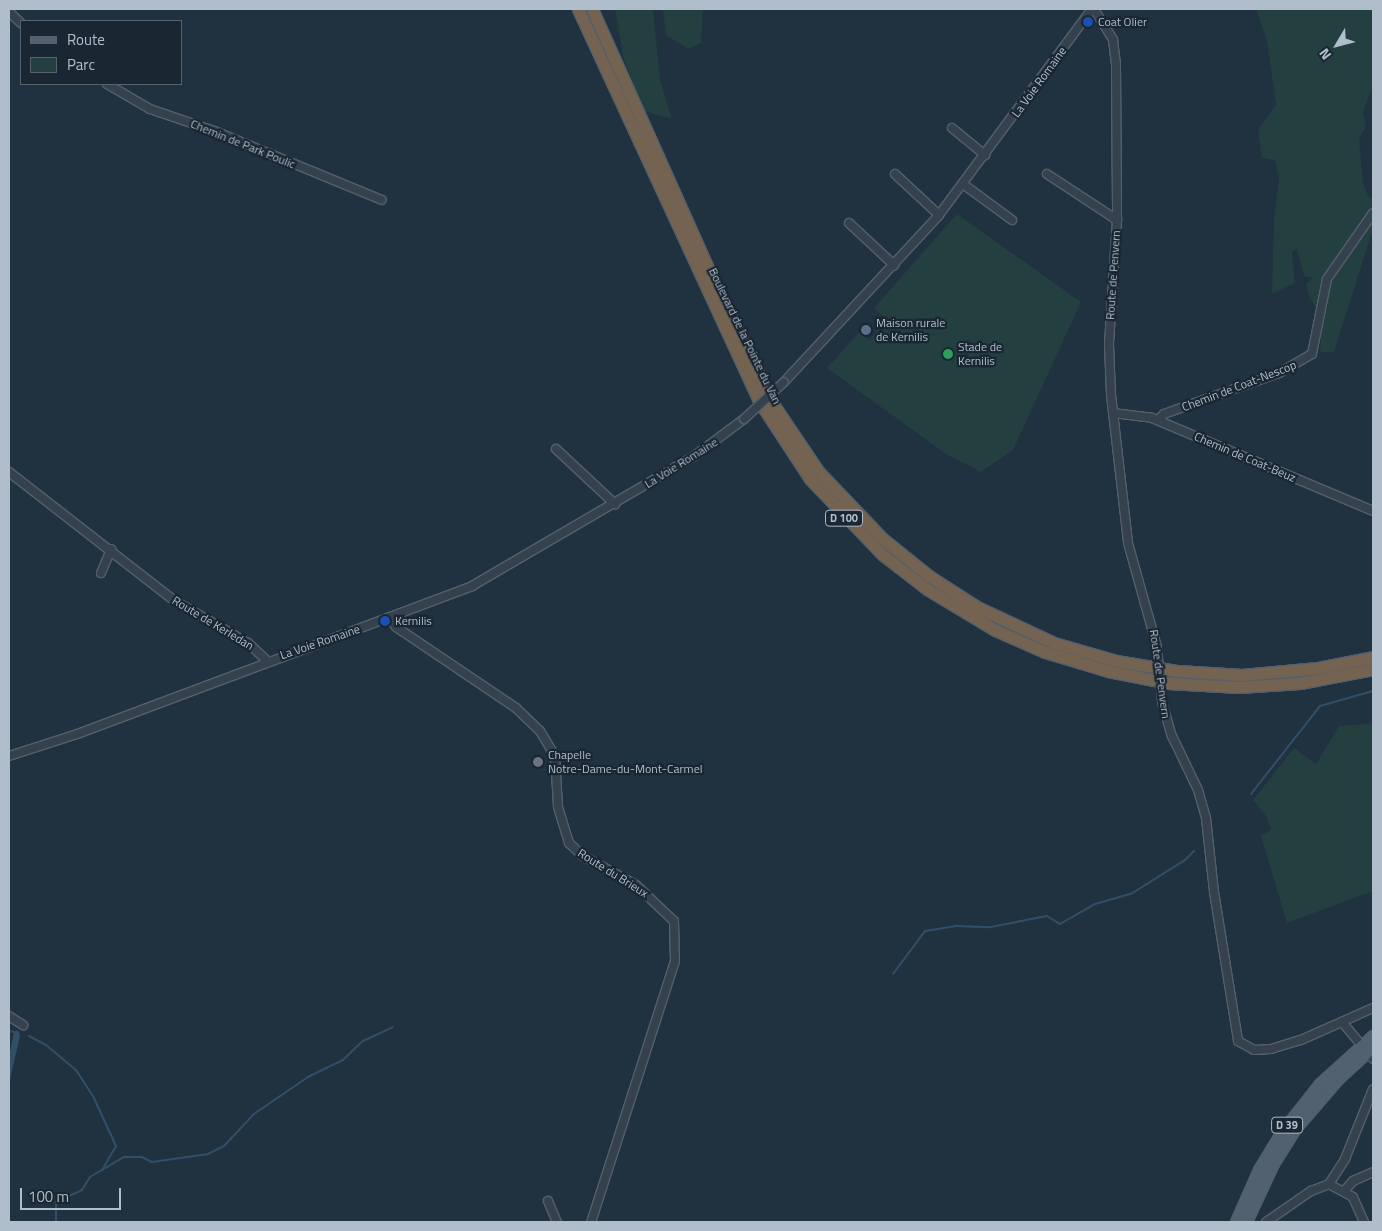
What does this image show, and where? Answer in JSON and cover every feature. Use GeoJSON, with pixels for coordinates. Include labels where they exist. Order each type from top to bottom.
{"type":"FeatureCollection","features":[{"type":"Feature","properties":{"kind":"highway","name":"Boulevard de la Pointe du Van"},"geometry":{"type":"LineString","coordinates":[[578,9],[759,401],[810,479],[840,514],[883,555],[927,589],[994,630],[1044,652],[1108,672],[1168,683],[1239,686],[1300,683],[1373,669]]}},
{"type":"Feature","properties":{"kind":"highway","name":"Boulevard de la Pointe du Van"},"geometry":{"type":"LineString","coordinates":[[592,9],[726,308],[775,408],[818,471],[883,539],[929,576],[977,607],[1054,643],[1109,660],[1178,671],[1242,675],[1308,670],[1373,657]]}},
{"type":"Feature","properties":{"kind":"main road","name":"D 39"},"geometry":{"type":"LineString","coordinates":[[1247,1222],[1274,1164],[1296,1129],[1339,1079],[1369,1051],[1373,1036]]}},
{"type":"Feature","properties":{"kind":"main road","name":"D 39"},"geometry":{"type":"LineString","coordinates":[[1236,1222],[1255,1178],[1282,1132],[1316,1089],[1369,1051]]}},
{"type":"Feature","properties":{"kind":"street","name":"Route de Penvern"},"geometry":{"type":"LineString","coordinates":[[1091,11],[1113,40],[1116,64],[1117,220],[1109,345],[1114,413],[1128,543],[1157,647],[1162,702],[1172,736],[1198,790],[1206,818],[1216,910],[1238,1041],[1254,1050],[1271,1049],[1342,1022]]}},
{"type":"Feature","properties":{"kind":"street","name":"La Voie Romaine"},"geometry":{"type":"LineString","coordinates":[[9,756],[77,734],[267,661],[389,618],[492,576],[703,451],[744,419],[784,382],[939,215],[985,156],[1091,11]]}},
{"type":"Feature","properties":{"kind":"street"},"geometry":{"type":"LineString","coordinates":[[9,12],[20,22]]}},
{"type":"Feature","properties":{"kind":"street","name":"Chemin de Park Poulic"},"geometry":{"type":"LineString","coordinates":[[109,85],[150,109],[217,132],[382,200]]}},
{"type":"Feature","properties":{"kind":"street"},"geometry":{"type":"LineString","coordinates":[[952,128],[985,156]]}},
{"type":"Feature","properties":{"kind":"street"},"geometry":{"type":"LineString","coordinates":[[895,174],[939,215]]}},
{"type":"Feature","properties":{"kind":"street","name":"Route de Penvern"},"geometry":{"type":"LineString","coordinates":[[1047,174],[1117,220]]}},
{"type":"Feature","properties":{"kind":"street"},"geometry":{"type":"LineString","coordinates":[[963,184],[1012,220]]}},
{"type":"Feature","properties":{"kind":"street","name":"Chemin de Coat-Nescop"},"geometry":{"type":"LineString","coordinates":[[1158,420],[1172,411],[1279,374],[1312,354],[1326,279],[1373,213]]}},
{"type":"Feature","properties":{"kind":"street"},"geometry":{"type":"LineString","coordinates":[[850,223],[894,265]]}},
{"type":"Feature","properties":{"kind":"street"},"geometry":{"type":"LineString","coordinates":[[845,305],[851,311]]}},
{"type":"Feature","properties":{"kind":"street","name":"Chemin de Coat-Beuz"},"geometry":{"type":"LineString","coordinates":[[1114,413],[1158,420],[1373,511]]}},
{"type":"Feature","properties":{"kind":"street"},"geometry":{"type":"LineString","coordinates":[[556,449],[615,504]]}},
{"type":"Feature","properties":{"kind":"street","name":"Route de Kerledan"},"geometry":{"type":"LineString","coordinates":[[9,472],[111,549],[174,601],[248,643],[267,661]]}},
{"type":"Feature","properties":{"kind":"street"},"geometry":{"type":"LineString","coordinates":[[101,573],[111,549]]}},
{"type":"Feature","properties":{"kind":"street","name":"Route du Brieux"},"geometry":{"type":"LineString","coordinates":[[389,618],[396,627],[516,708],[540,731],[555,756],[558,807],[569,843],[583,856],[636,885],[674,921],[675,961],[591,1222]]}},
{"type":"Feature","properties":{"kind":"street"},"geometry":{"type":"LineString","coordinates":[[1369,1051],[1342,1022],[1373,1008]]}},
{"type":"Feature","properties":{"kind":"street"},"geometry":{"type":"LineString","coordinates":[[9,1016],[23,1026]]}},
{"type":"Feature","properties":{"kind":"street"},"geometry":{"type":"LineString","coordinates":[[1266,1222],[1312,1191],[1329,1184],[1345,1160],[1373,1089]]}},
{"type":"Feature","properties":{"kind":"street"},"geometry":{"type":"LineString","coordinates":[[1345,1190],[1353,1181],[1373,1172]]}},
{"type":"Feature","properties":{"kind":"street"},"geometry":{"type":"LineString","coordinates":[[1329,1184],[1345,1190],[1358,1204],[1364,1222]]}},
{"type":"Feature","properties":{"kind":"street"},"geometry":{"type":"LineString","coordinates":[[548,1201],[558,1222]]}},
{"type":"Feature","properties":{"kind":"green space"},"geometry":{"type":"Polygon","coordinates":[[[615,9],[653,9],[660,80],[672,119],[644,111],[623,57],[615,9]]]}},
{"type":"Feature","properties":{"kind":"green space"},"geometry":{"type":"Polygon","coordinates":[[[663,9],[703,9],[701,43],[688,49],[666,35],[663,9]]]}},
{"type":"Feature","properties":{"kind":"green space"},"geometry":{"type":"Polygon","coordinates":[[[1256,9],[1373,9],[1373,84],[1363,113],[1366,126],[1359,139],[1363,183],[1368,196],[1373,198],[1373,229],[1334,352],[1320,352],[1322,319],[1310,298],[1306,285],[1312,278],[1304,276],[1297,249],[1292,252],[1295,283],[1272,294],[1274,217],[1279,179],[1275,160],[1262,158],[1258,130],[1276,104],[1267,41],[1256,9]]]}},
{"type":"Feature","properties":{"kind":"green space","name":"Stade de Kernilis"},"geometry":{"type":"Polygon","coordinates":[[[957,214],[1081,302],[1013,450],[981,472],[946,454],[827,368],[859,332],[869,340],[887,320],[874,308],[957,214]]]}},
{"type":"Feature","properties":{"kind":"green space"},"geometry":{"type":"Polygon","coordinates":[[[1373,723],[1373,891],[1287,923],[1261,836],[1271,830],[1266,816],[1253,800],[1294,748],[1316,764],[1339,726],[1373,723]]]}},
{"type":"Feature","properties":{"kind":"water"},"geometry":{"type":"Polygon","coordinates":[[[18,1030],[20,1036],[9,1084],[9,1057],[14,1032],[18,1030]]]}},
{"type":"Feature","properties":{"kind":"waterway"},"geometry":{"type":"LineString","coordinates":[[1251,794],[1320,706],[1373,691]]}},
{"type":"Feature","properties":{"kind":"waterway"},"geometry":{"type":"LineString","coordinates":[[893,974],[925,931],[955,926],[991,927],[1047,916],[1060,924],[1095,904],[1131,894],[1185,860],[1194,851]]}},
{"type":"Feature","properties":{"kind":"waterway"},"geometry":{"type":"LineString","coordinates":[[102,1170],[124,1157],[142,1157],[152,1162],[208,1154],[224,1146],[254,1114],[308,1077],[343,1060],[363,1041],[393,1027]]}},
{"type":"Feature","properties":{"kind":"waterway"},"geometry":{"type":"LineString","coordinates":[[9,1031],[19,1033]]}},
{"type":"Feature","properties":{"kind":"waterway"},"geometry":{"type":"LineString","coordinates":[[29,1036],[46,1045],[76,1070],[93,1096],[116,1146],[102,1170],[90,1177],[82,1190],[56,1202],[56,1222]]}},
{"type":"Feature","properties":{"kind":"place","name":"Coat Olier"},"geometry":{"type":"Point","coordinates":[1088,22]}},
{"type":"Feature","properties":{"kind":"place","name":"Maison rurale de Kernilis"},"geometry":{"type":"Point","coordinates":[866,330]}},
{"type":"Feature","properties":{"kind":"place","name":"Stade de Kernilis"},"geometry":{"type":"Point","coordinates":[948,354]}},
{"type":"Feature","properties":{"kind":"place","name":"Kernilis"},"geometry":{"type":"Point","coordinates":[385,621]}},
{"type":"Feature","properties":{"kind":"place","name":"Chapelle Notre-Dame-du-Mont-Carmel"},"geometry":{"type":"Point","coordinates":[538,762]}}]}
